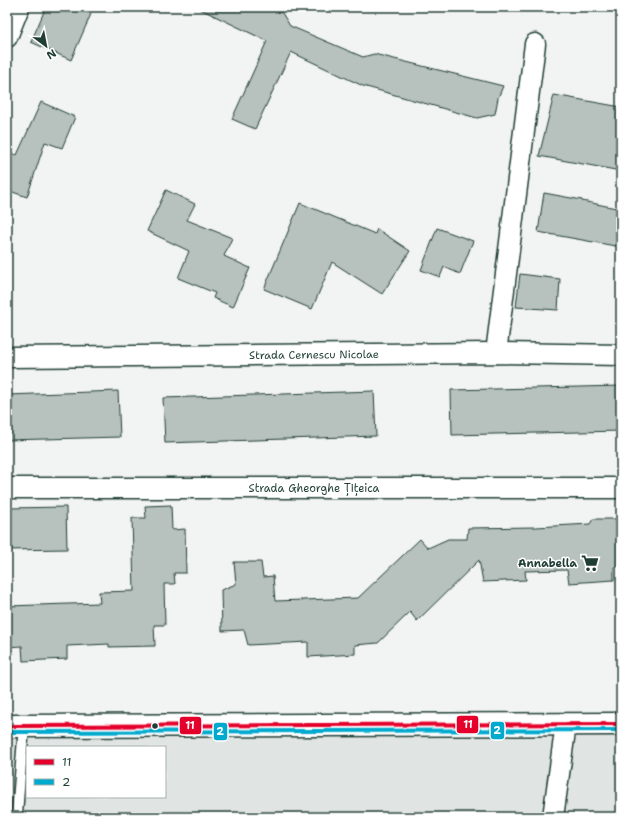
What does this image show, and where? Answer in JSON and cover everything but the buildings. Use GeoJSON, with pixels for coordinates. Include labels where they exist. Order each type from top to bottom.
{"type":"FeatureCollection","features":[{"type":"Feature","properties":{"kind":"main road"},"geometry":{"type":"LineString","coordinates":[[15,726],[621,724]]}},
{"type":"Feature","properties":{"kind":"street"},"geometry":{"type":"LineString","coordinates":[[7,38],[18,7]]}},
{"type":"Feature","properties":{"kind":"street"},"geometry":{"type":"LineString","coordinates":[[496,353],[535,44]]}},
{"type":"Feature","properties":{"kind":"street","name":"Strada Cernescu Nicolae"},"geometry":{"type":"LineString","coordinates":[[7,357],[496,353],[621,355]]}},
{"type":"Feature","properties":{"kind":"street","name":"Strada Gheorghe Țițeica"},"geometry":{"type":"LineString","coordinates":[[7,488],[621,488]]}},
{"type":"Feature","properties":{"kind":"street"},"geometry":{"type":"LineString","coordinates":[[553,817],[566,724]]}},
{"type":"Feature","properties":{"kind":"lane"},"geometry":{"type":"LineString","coordinates":[[15,726],[17,814]]}},
{"type":"Feature","properties":{"kind":"shaded area"},"geometry":{"type":"Polygon","coordinates":[[[621,711],[621,817],[7,817],[7,731],[621,711]]]}},
{"type":"Feature","properties":{"kind":"transit line","name":"11"},"geometry":{"type":"LineString","coordinates":[[7,726],[621,724]]}},
{"type":"Feature","properties":{"kind":"transit line","name":"2"},"geometry":{"type":"LineString","coordinates":[[7,732],[621,730]]}},
{"type":"Feature","properties":{"kind":"place","name":"Annabella"},"geometry":{"type":"Point","coordinates":[590,563]}}]}
